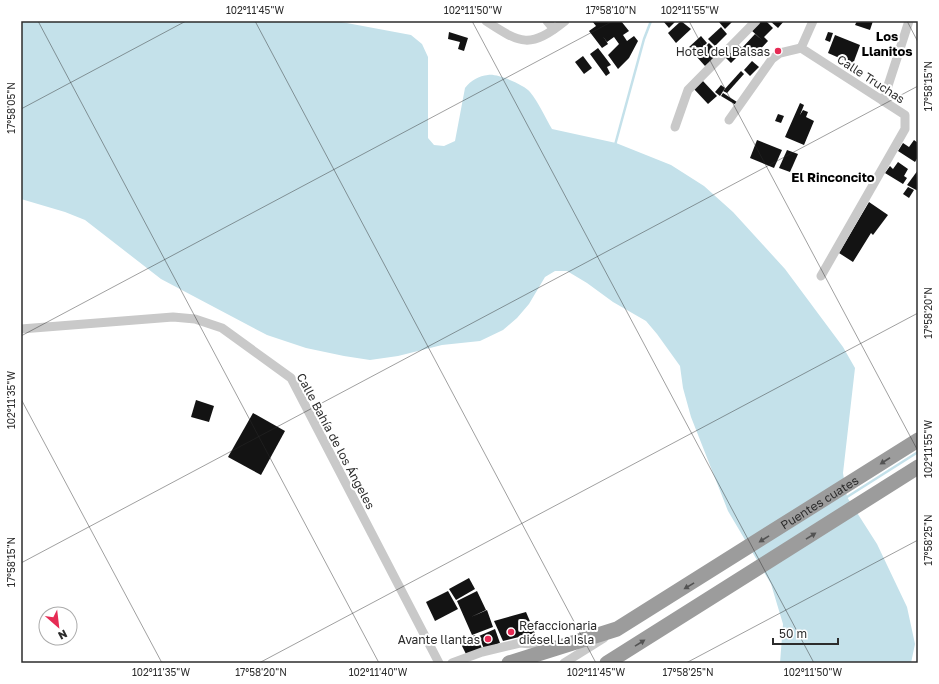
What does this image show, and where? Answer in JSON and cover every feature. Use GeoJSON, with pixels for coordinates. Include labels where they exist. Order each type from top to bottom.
{"type":"FeatureCollection","features":[{"type":"Feature","properties":{"kind":"highway","name":"Puentes cuates"},"geometry":{"type":"LineString","coordinates":[[509,663],[617,630],[918,440]]}},
{"type":"Feature","properties":{"kind":"highway","name":"Puentes cuates"},"geometry":{"type":"LineString","coordinates":[[607,663],[857,507],[918,467]]}},
{"type":"Feature","properties":{"kind":"street"},"geometry":{"type":"LineString","coordinates":[[486,21],[512,38],[527,40],[542,37],[565,21]]}},
{"type":"Feature","properties":{"kind":"street"},"geometry":{"type":"LineString","coordinates":[[547,21],[554,30]]}},
{"type":"Feature","properties":{"kind":"street"},"geometry":{"type":"LineString","coordinates":[[675,127],[688,90],[756,21]]}},
{"type":"Feature","properties":{"kind":"street"},"geometry":{"type":"LineString","coordinates":[[729,120],[772,59],[780,53],[801,48],[813,21]]}},
{"type":"Feature","properties":{"kind":"street"},"geometry":{"type":"LineString","coordinates":[[883,101],[908,21]]}},
{"type":"Feature","properties":{"kind":"street","name":"Calle Truchas"},"geometry":{"type":"LineString","coordinates":[[801,48],[905,114],[905,129],[821,276]]}},
{"type":"Feature","properties":{"kind":"street","name":"Calle Bahía de los Ángeles"},"geometry":{"type":"LineString","coordinates":[[21,329],[173,317],[195,319],[222,328],[292,378],[439,663]]}},
{"type":"Feature","properties":{"kind":"street"},"geometry":{"type":"LineString","coordinates":[[564,663],[617,630]]}},
{"type":"Feature","properties":{"kind":"street"},"geometry":{"type":"LineString","coordinates":[[452,663],[482,652],[520,643],[563,647]]}},
{"type":"Feature","properties":{"kind":"water"},"geometry":{"type":"Polygon","coordinates":[[[21,21],[336,21],[411,35],[422,44],[428,57],[428,138],[434,145],[444,146],[455,141],[465,88],[478,77],[492,75],[510,80],[527,89],[536,101],[552,129],[616,143],[671,165],[704,186],[733,212],[785,269],[843,347],[855,368],[843,473],[847,497],[877,544],[907,607],[915,644],[911,663],[780,663],[783,624],[771,584],[728,511],[691,417],[683,388],[680,366],[646,321],[613,302],[587,283],[567,271],[555,271],[545,277],[529,304],[517,318],[503,330],[480,341],[442,345],[398,356],[370,360],[306,348],[267,335],[161,279],[85,220],[65,212],[21,199],[21,21]]]}},
{"type":"Feature","properties":{"kind":"building"},"geometry":{"type":"Polygon","coordinates":[[[592,21],[621,21],[629,31],[623,35],[627,41],[634,36],[638,41],[629,58],[618,69],[608,55],[619,44],[614,37],[607,42],[603,36],[608,44],[602,48],[589,31],[596,26],[592,21]]]}},
{"type":"Feature","properties":{"kind":"building"},"geometry":{"type":"Polygon","coordinates":[[[663,21],[676,21],[669,28],[663,21]]]}},
{"type":"Feature","properties":{"kind":"building"},"geometry":{"type":"Polygon","coordinates":[[[681,21],[691,29],[676,43],[668,33],[681,21]]]}},
{"type":"Feature","properties":{"kind":"building"},"geometry":{"type":"Polygon","coordinates":[[[718,21],[733,21],[725,29],[718,21]]]}},
{"type":"Feature","properties":{"kind":"building"},"geometry":{"type":"Polygon","coordinates":[[[760,21],[766,21],[773,28],[764,37],[768,41],[752,58],[744,50],[731,63],[725,57],[737,44],[742,48],[755,34],[762,40],[751,30],[760,21]]]}},
{"type":"Feature","properties":{"kind":"building"},"geometry":{"type":"Polygon","coordinates":[[[770,21],[784,21],[778,28],[770,21]]]}},
{"type":"Feature","properties":{"kind":"building"},"geometry":{"type":"Polygon","coordinates":[[[857,21],[873,21],[870,30],[855,25],[857,21]]]}},
{"type":"Feature","properties":{"kind":"building"},"geometry":{"type":"Polygon","coordinates":[[[721,27],[727,34],[715,46],[708,39],[721,27]]]}},
{"type":"Feature","properties":{"kind":"building"},"geometry":{"type":"Polygon","coordinates":[[[449,32],[468,38],[464,51],[458,49],[460,42],[448,39],[449,32]]]}},
{"type":"Feature","properties":{"kind":"building"},"geometry":{"type":"Polygon","coordinates":[[[828,32],[833,33],[830,42],[825,40],[828,32]]]}},
{"type":"Feature","properties":{"kind":"building"},"geometry":{"type":"Polygon","coordinates":[[[835,35],[860,45],[853,64],[828,53],[835,35]]]}},
{"type":"Feature","properties":{"kind":"building"},"geometry":{"type":"Polygon","coordinates":[[[701,36],[707,43],[694,55],[688,48],[701,36]]]}},
{"type":"Feature","properties":{"kind":"building"},"geometry":{"type":"Polygon","coordinates":[[[709,43],[719,53],[705,66],[696,56],[709,43]]]}},
{"type":"Feature","properties":{"kind":"building"},"geometry":{"type":"Polygon","coordinates":[[[598,48],[611,65],[607,67],[610,73],[606,76],[590,54],[598,48]]]}},
{"type":"Feature","properties":{"kind":"building"},"geometry":{"type":"Polygon","coordinates":[[[583,56],[592,68],[584,74],[575,62],[583,56]]]}},
{"type":"Feature","properties":{"kind":"building"},"geometry":{"type":"Polygon","coordinates":[[[752,61],[759,67],[750,76],[744,70],[752,61]]]}},
{"type":"Feature","properties":{"kind":"building"},"geometry":{"type":"Polygon","coordinates":[[[741,71],[744,74],[727,93],[723,91],[741,71]]]}},
{"type":"Feature","properties":{"kind":"building"},"geometry":{"type":"Polygon","coordinates":[[[702,80],[717,96],[708,104],[693,88],[702,80]]]}},
{"type":"Feature","properties":{"kind":"building"},"geometry":{"type":"Polygon","coordinates":[[[721,85],[725,88],[720,96],[715,92],[721,85]]]}},
{"type":"Feature","properties":{"kind":"building"},"geometry":{"type":"Polygon","coordinates":[[[723,93],[737,102],[736,105],[721,96],[723,93]]]}},
{"type":"Feature","properties":{"kind":"building"},"geometry":{"type":"Polygon","coordinates":[[[800,103],[804,105],[800,115],[803,110],[808,112],[806,117],[814,121],[804,145],[785,137],[800,103]]]}},
{"type":"Feature","properties":{"kind":"building"},"geometry":{"type":"Polygon","coordinates":[[[778,114],[784,116],[781,123],[775,121],[778,114]]]}},
{"type":"Feature","properties":{"kind":"building"},"geometry":{"type":"Polygon","coordinates":[[[757,140],[782,150],[774,168],[750,158],[757,140]]]}},
{"type":"Feature","properties":{"kind":"building"},"geometry":{"type":"Polygon","coordinates":[[[914,140],[918,143],[918,157],[915,162],[898,151],[903,143],[909,147],[914,140]]]}},
{"type":"Feature","properties":{"kind":"building"},"geometry":{"type":"Polygon","coordinates":[[[787,150],[798,154],[790,172],[779,168],[787,150]]]}},
{"type":"Feature","properties":{"kind":"building"},"geometry":{"type":"Polygon","coordinates":[[[898,162],[908,169],[904,176],[907,178],[903,184],[885,173],[890,166],[893,169],[898,162]]]}},
{"type":"Feature","properties":{"kind":"building"},"geometry":{"type":"Polygon","coordinates":[[[918,170],[918,191],[907,185],[918,170]]]}},
{"type":"Feature","properties":{"kind":"building"},"geometry":{"type":"Polygon","coordinates":[[[908,187],[914,190],[909,198],[903,194],[908,187]]]}},
{"type":"Feature","properties":{"kind":"building"},"geometry":{"type":"Polygon","coordinates":[[[869,202],[888,215],[873,235],[871,233],[853,262],[839,253],[869,202]]]}},
{"type":"Feature","properties":{"kind":"building"},"geometry":{"type":"Polygon","coordinates":[[[196,400],[214,406],[209,422],[191,417],[196,400]]]}},
{"type":"Feature","properties":{"kind":"building"},"geometry":{"type":"Polygon","coordinates":[[[253,413],[285,431],[261,475],[228,457],[253,413]]]}},
{"type":"Feature","properties":{"kind":"building"},"geometry":{"type":"Polygon","coordinates":[[[469,578],[475,589],[456,600],[449,589],[469,578]]]}},
{"type":"Feature","properties":{"kind":"building"},"geometry":{"type":"Polygon","coordinates":[[[448,591],[458,609],[435,621],[426,602],[448,591]]]}},
{"type":"Feature","properties":{"kind":"building"},"geometry":{"type":"Polygon","coordinates":[[[477,591],[486,610],[471,617],[487,610],[493,627],[472,635],[457,601],[477,591]]]}},
{"type":"Feature","properties":{"kind":"building"},"geometry":{"type":"Polygon","coordinates":[[[526,612],[535,633],[503,641],[494,621],[526,612]]]}},
{"type":"Feature","properties":{"kind":"building"},"geometry":{"type":"Polygon","coordinates":[[[495,629],[500,643],[484,649],[479,636],[495,629]]]}},
{"type":"Feature","properties":{"kind":"building"},"geometry":{"type":"Polygon","coordinates":[[[475,635],[482,648],[467,656],[460,642],[475,635]]]}},
{"type":"Feature","properties":{"kind":"waterway"},"geometry":{"type":"LineString","coordinates":[[615,145],[644,39],[651,21]]}},
{"type":"Feature","properties":{"kind":"waterway"},"geometry":{"type":"LineString","coordinates":[[847,497],[918,452]]}},
{"type":"Feature","properties":{"kind":"place","name":"Hotel del Balsas"},"geometry":{"type":"Point","coordinates":[778,51]}},
{"type":"Feature","properties":{"kind":"place","name":"Refaccionaria diésel La Isla"},"geometry":{"type":"Point","coordinates":[511,632]}},
{"type":"Feature","properties":{"kind":"place","name":"Avante llantas"},"geometry":{"type":"Point","coordinates":[488,639]}},
{"type":"Feature","properties":{"kind":"district","name":"Los Llanitos"},"geometry":{"type":"Point","coordinates":[887,44]}},
{"type":"Feature","properties":{"kind":"district","name":"El Rinconcito"},"geometry":{"type":"Point","coordinates":[833,177]}}]}
